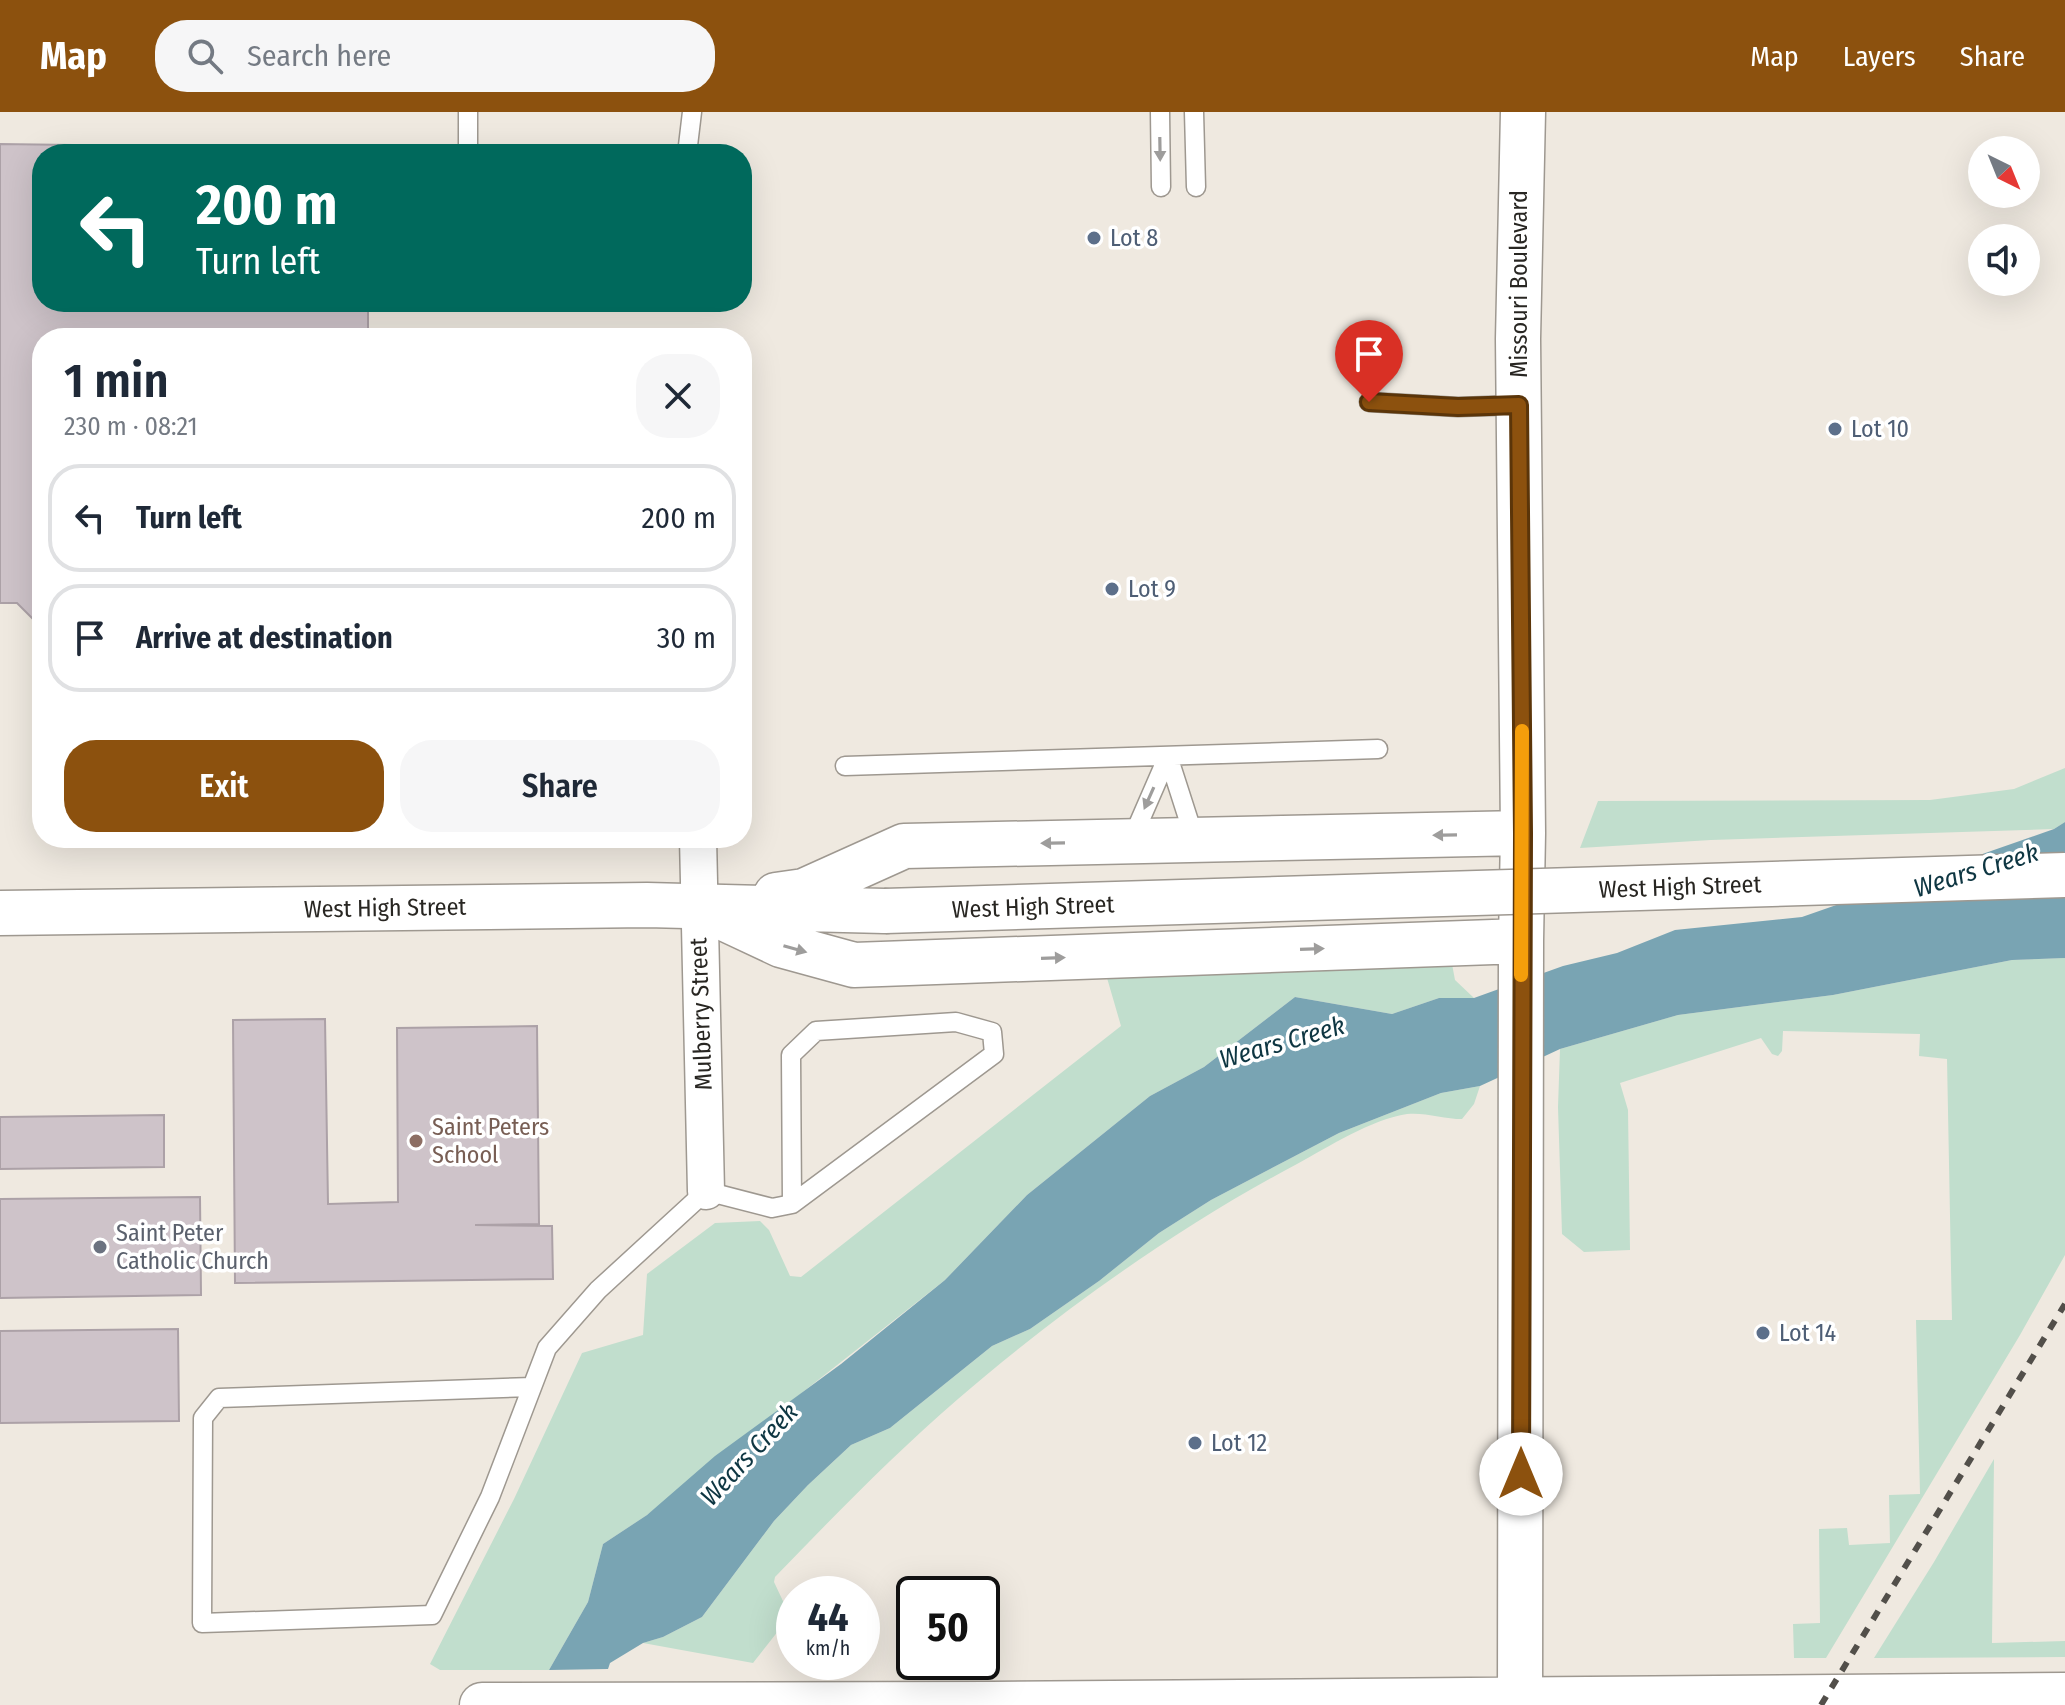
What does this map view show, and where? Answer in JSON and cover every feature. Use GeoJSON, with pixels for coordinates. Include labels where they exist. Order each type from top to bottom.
{"type":"FeatureCollection","features":[{"type":"Feature","properties":{"kind":"street","name":"Missouri Boulevard"},"geometry":{"type":"LineString","coordinates":[[1520,1702],[1523,833],[1519,405],[1523,112]]}},
{"type":"Feature","properties":{"kind":"street"},"geometry":{"type":"LineString","coordinates":[[698,906],[804,891],[904,846],[1523,833]]}},
{"type":"Feature","properties":{"kind":"street","name":"Mulberry Street"},"geometry":{"type":"LineString","coordinates":[[698,848],[706,1191]]}},
{"type":"Feature","properties":{"kind":"street","name":"West High Street"},"geometry":{"type":"LineString","coordinates":[[0,913],[698,906],[885,911],[2065,875]]}},
{"type":"Feature","properties":{"kind":"street"},"geometry":{"type":"LineString","coordinates":[[698,906],[781,945],[854,965],[1521,941]]}},
{"type":"Feature","properties":{"kind":"street"},"geometry":{"type":"LineString","coordinates":[[482,1705],[1520,1702],[2065,1695]]}},
{"type":"Feature","properties":{"kind":"lane"},"geometry":{"type":"LineString","coordinates":[[468,112],[468,144]]}},
{"type":"Feature","properties":{"kind":"lane"},"geometry":{"type":"LineString","coordinates":[[688,144],[692,112]]}},
{"type":"Feature","properties":{"kind":"lane"},"geometry":{"type":"LineString","coordinates":[[1160,112],[1161,187]]}},
{"type":"Feature","properties":{"kind":"lane"},"geometry":{"type":"LineString","coordinates":[[1194,112],[1196,187]]}},
{"type":"Feature","properties":{"kind":"lane"},"geometry":{"type":"LineString","coordinates":[[1369,402],[1458,407],[1519,405]]}},
{"type":"Feature","properties":{"kind":"lane"},"geometry":{"type":"LineString","coordinates":[[845,766],[1378,749]]}},
{"type":"Feature","properties":{"kind":"lane"},"geometry":{"type":"LineString","coordinates":[[1168,756],[1195,840]]}},
{"type":"Feature","properties":{"kind":"lane"},"geometry":{"type":"LineString","coordinates":[[1131,842],[1168,756]]}},
{"type":"Feature","properties":{"kind":"lane"},"geometry":{"type":"LineString","coordinates":[[532,1387],[219,1398],[203,1418],[202,1623],[432,1615],[490,1497],[547,1348],[598,1290],[706,1191],[772,1208],[792,1204],[994,1054],[992,1032],[956,1022],[816,1031],[791,1055],[792,1204]]}},
{"type":"Feature","properties":{"kind":"green space"},"geometry":{"type":"Polygon","coordinates":[[[2065,768],[2065,822],[2054,829],[1711,840],[1580,848],[1598,801],[1930,800],[2014,789],[2065,768]]]}},
{"type":"Feature","properties":{"kind":"green space"},"geometry":{"type":"Polygon","coordinates":[[[2065,958],[2065,1255],[1826,1658],[1794,1658],[1793,1624],[1820,1623],[1819,1529],[1847,1528],[1849,1545],[1890,1543],[1889,1495],[1920,1494],[1916,1320],[1952,1320],[1947,1059],[1919,1056],[1920,1034],[1783,1031],[1782,1051],[1778,1056],[1772,1054],[1761,1038],[1620,1083],[1628,1110],[1630,1250],[1584,1252],[1562,1234],[1558,1107],[1560,1049],[1678,1015],[1833,995],[2012,960],[2065,958]]]}},
{"type":"Feature","properties":{"kind":"green space"},"geometry":{"type":"Polygon","coordinates":[[[1452,964],[1455,980],[1474,998],[1439,998],[1392,1014],[1295,997],[1204,1067],[1150,1096],[1027,1195],[945,1280],[647,1515],[603,1544],[588,1602],[549,1670],[440,1670],[430,1664],[514,1499],[582,1353],[643,1335],[647,1274],[715,1223],[760,1221],[769,1230],[790,1276],[801,1277],[1121,1026],[1105,971],[1452,964]]]}},
{"type":"Feature","properties":{"kind":"green space"},"geometry":{"type":"Polygon","coordinates":[[[1480,1086],[1474,1104],[1462,1119],[1414,1114],[1393,1117],[1336,1142],[1252,1189],[1121,1272],[997,1366],[910,1442],[775,1577],[776,1634],[753,1663],[643,1643],[663,1637],[702,1617],[774,1521],[808,1485],[851,1445],[890,1428],[992,1346],[1030,1329],[1099,1281],[1159,1233],[1211,1200],[1339,1133],[1441,1093],[1480,1086]]]}},
{"type":"Feature","properties":{"kind":"green space"},"geometry":{"type":"Polygon","coordinates":[[[1994,1459],[1992,1643],[2065,1641],[2065,1657],[1874,1658],[1934,1562],[1994,1459]]]}},
{"type":"Feature","properties":{"kind":"water","name":"Wears Creek"},"geometry":{"type":"Polygon","coordinates":[[[2065,822],[2065,958],[2012,960],[1833,995],[1678,1015],[1560,1049],[1480,1086],[1441,1093],[1339,1133],[1211,1200],[1159,1233],[1099,1281],[1030,1329],[992,1346],[890,1428],[851,1445],[774,1521],[702,1617],[663,1637],[643,1643],[610,1663],[608,1669],[549,1670],[588,1602],[603,1544],[647,1515],[715,1456],[841,1364],[945,1280],[1027,1195],[1150,1096],[1204,1067],[1295,997],[1392,1014],[1439,998],[1474,998],[1563,966],[1617,953],[1675,930],[1802,917],[2054,829],[2065,822]]]}},
{"type":"Feature","properties":{"kind":"building"},"geometry":{"type":"Polygon","coordinates":[[[0,144],[32,144],[32,312],[368,312],[368,328],[32,328],[32,618],[17,603],[0,603],[0,144]]]}},
{"type":"Feature","properties":{"kind":"building"},"geometry":{"type":"Polygon","coordinates":[[[325,1019],[328,1204],[398,1202],[397,1028],[537,1026],[539,1224],[475,1225],[552,1226],[553,1279],[235,1283],[233,1020],[325,1019]]]}},
{"type":"Feature","properties":{"kind":"building"},"geometry":{"type":"Polygon","coordinates":[[[164,1115],[164,1167],[0,1169],[0,1117],[164,1115]]]}},
{"type":"Feature","properties":{"kind":"building","name":"Saint Peter Catholic Church"},"geometry":{"type":"Polygon","coordinates":[[[200,1197],[201,1295],[0,1298],[0,1199],[200,1197]]]}},
{"type":"Feature","properties":{"kind":"building"},"geometry":{"type":"Polygon","coordinates":[[[178,1329],[179,1421],[0,1423],[0,1331],[178,1329]]]}},
{"type":"Feature","properties":{"kind":"railway"},"geometry":{"type":"LineString","coordinates":[[1821,1705],[2065,1304]]}},
{"type":"Feature","properties":{"kind":"slow traffic"},"geometry":{"type":"LineString","coordinates":[[1521,975],[1522,731]]}},
{"type":"Feature","properties":{"kind":"place","name":"Lot 8"},"geometry":{"type":"Point","coordinates":[1094,238]}},
{"type":"Feature","properties":{"kind":"place","name":"Lot 10"},"geometry":{"type":"Point","coordinates":[1835,429]}},
{"type":"Feature","properties":{"kind":"place","name":"Lot 9"},"geometry":{"type":"Point","coordinates":[1112,589]}},
{"type":"Feature","properties":{"kind":"place","name":"Saint Peters School"},"geometry":{"type":"Point","coordinates":[416,1141]}},
{"type":"Feature","properties":{"kind":"place","name":"Saint Peter Catholic Church"},"geometry":{"type":"Point","coordinates":[100,1247]}},
{"type":"Feature","properties":{"kind":"place","name":"Lot 14"},"geometry":{"type":"Point","coordinates":[1763,1333]}},
{"type":"Feature","properties":{"kind":"place","name":"Lot 12"},"geometry":{"type":"Point","coordinates":[1195,1443]}},
{"type":"Feature","properties":{"kind":"route"},"geometry":{"type":"LineString","coordinates":[[1369,402],[1458,407],[1519,405],[1523,833],[1521,1474]]}}]}
